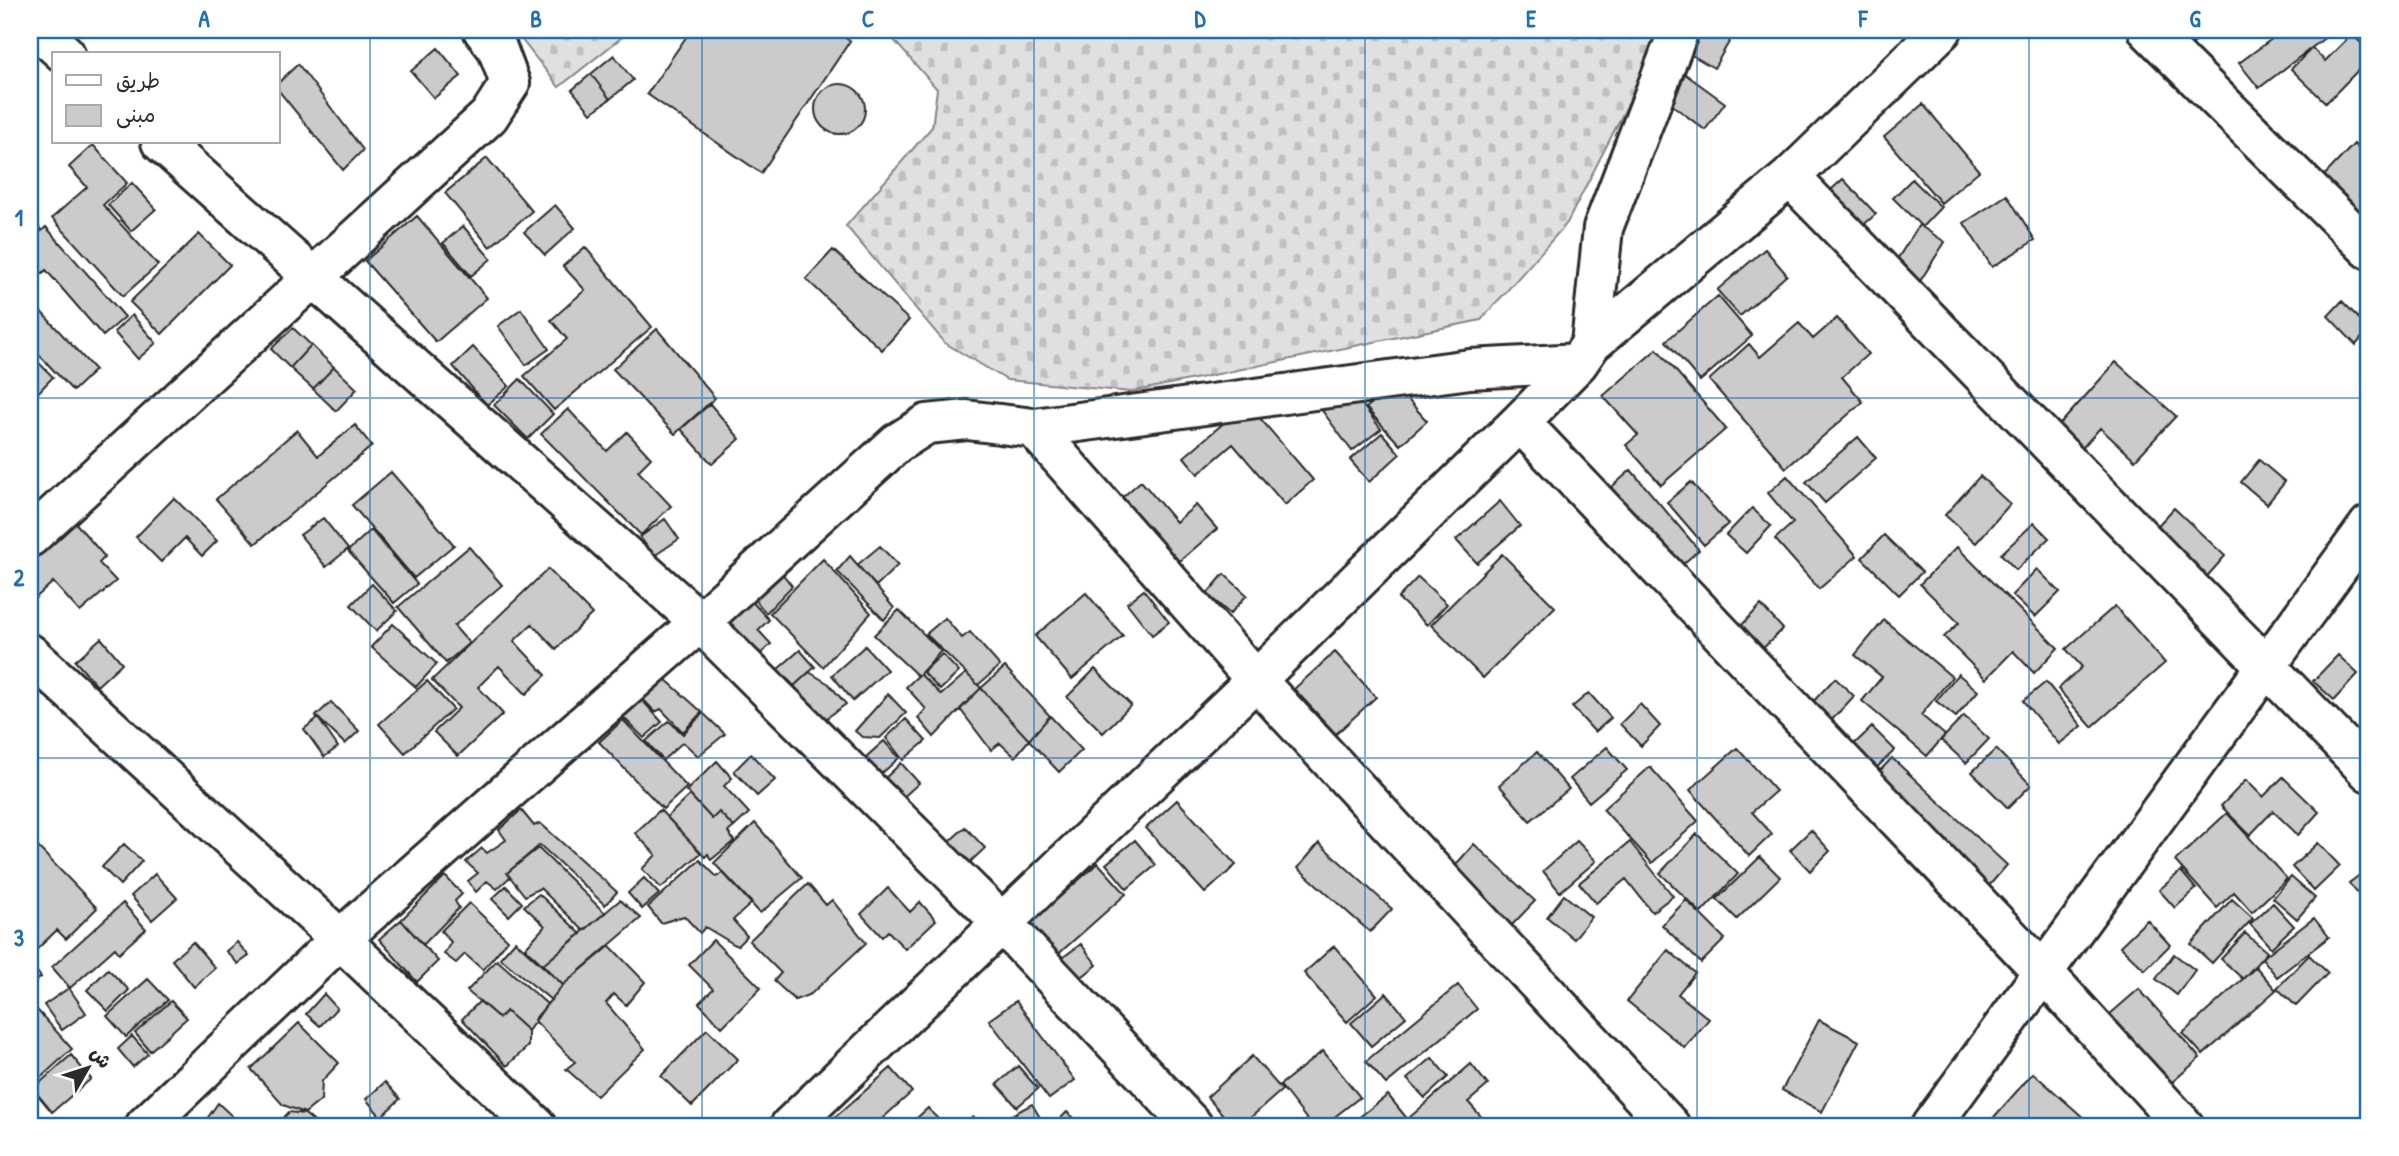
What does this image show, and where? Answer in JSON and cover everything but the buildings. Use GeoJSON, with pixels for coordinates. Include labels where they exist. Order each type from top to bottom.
{"type":"FeatureCollection","features":[{"type":"Feature","properties":{"kind":"street"},"geometry":{"type":"LineString","coordinates":[[38,30],[63,52]]}},
{"type":"Feature","properties":{"kind":"street"},"geometry":{"type":"LineString","coordinates":[[30,537],[489,116],[509,83],[497,48],[483,30]]}},
{"type":"Feature","properties":{"kind":"street"},"geometry":{"type":"LineString","coordinates":[[1585,354],[1603,228],[1679,30]]}},
{"type":"Feature","properties":{"kind":"street"},"geometry":{"type":"LineString","coordinates":[[790,1126],[1256,680],[1520,422],[1585,354],[1790,177],[1942,30]]}},
{"type":"Feature","properties":{"kind":"street"},"geometry":{"type":"LineString","coordinates":[[2148,30],[2369,249]]}},
{"type":"Feature","properties":{"kind":"street"},"geometry":{"type":"LineString","coordinates":[[163,144],[700,622],[1001,922],[1193,1126]]}},
{"type":"Feature","properties":{"kind":"street"},"geometry":{"type":"LineString","coordinates":[[1790,177],[2369,772]]}},
{"type":"Feature","properties":{"kind":"street"},"geometry":{"type":"LineString","coordinates":[[145,1126],[340,939],[700,622],[897,443],[927,424],[967,421],[1034,428],[1585,354]]}},
{"type":"Feature","properties":{"kind":"street"},"geometry":{"type":"LineString","coordinates":[[1520,422],[2044,973],[2184,1126]]}},
{"type":"Feature","properties":{"kind":"street"},"geometry":{"type":"LineString","coordinates":[[1034,428],[1256,680],[1670,1126]]}},
{"type":"Feature","properties":{"kind":"street"},"geometry":{"type":"LineString","coordinates":[[1931,1126],[2369,525]]}},
{"type":"Feature","properties":{"kind":"street"},"geometry":{"type":"LineString","coordinates":[[30,654],[340,939],[536,1126]]}},
{"type":"Feature","properties":{"kind":"green space"},"geometry":{"type":"Polygon","coordinates":[[[514,30],[631,30],[559,87],[514,30]]]}},
{"type":"Feature","properties":{"kind":"green space"},"geometry":{"type":"Polygon","coordinates":[[[885,30],[1660,30],[1648,65],[1567,223],[1481,320],[1131,392],[1007,380],[945,343],[846,226],[932,127],[937,89],[885,30]]]}}]}
